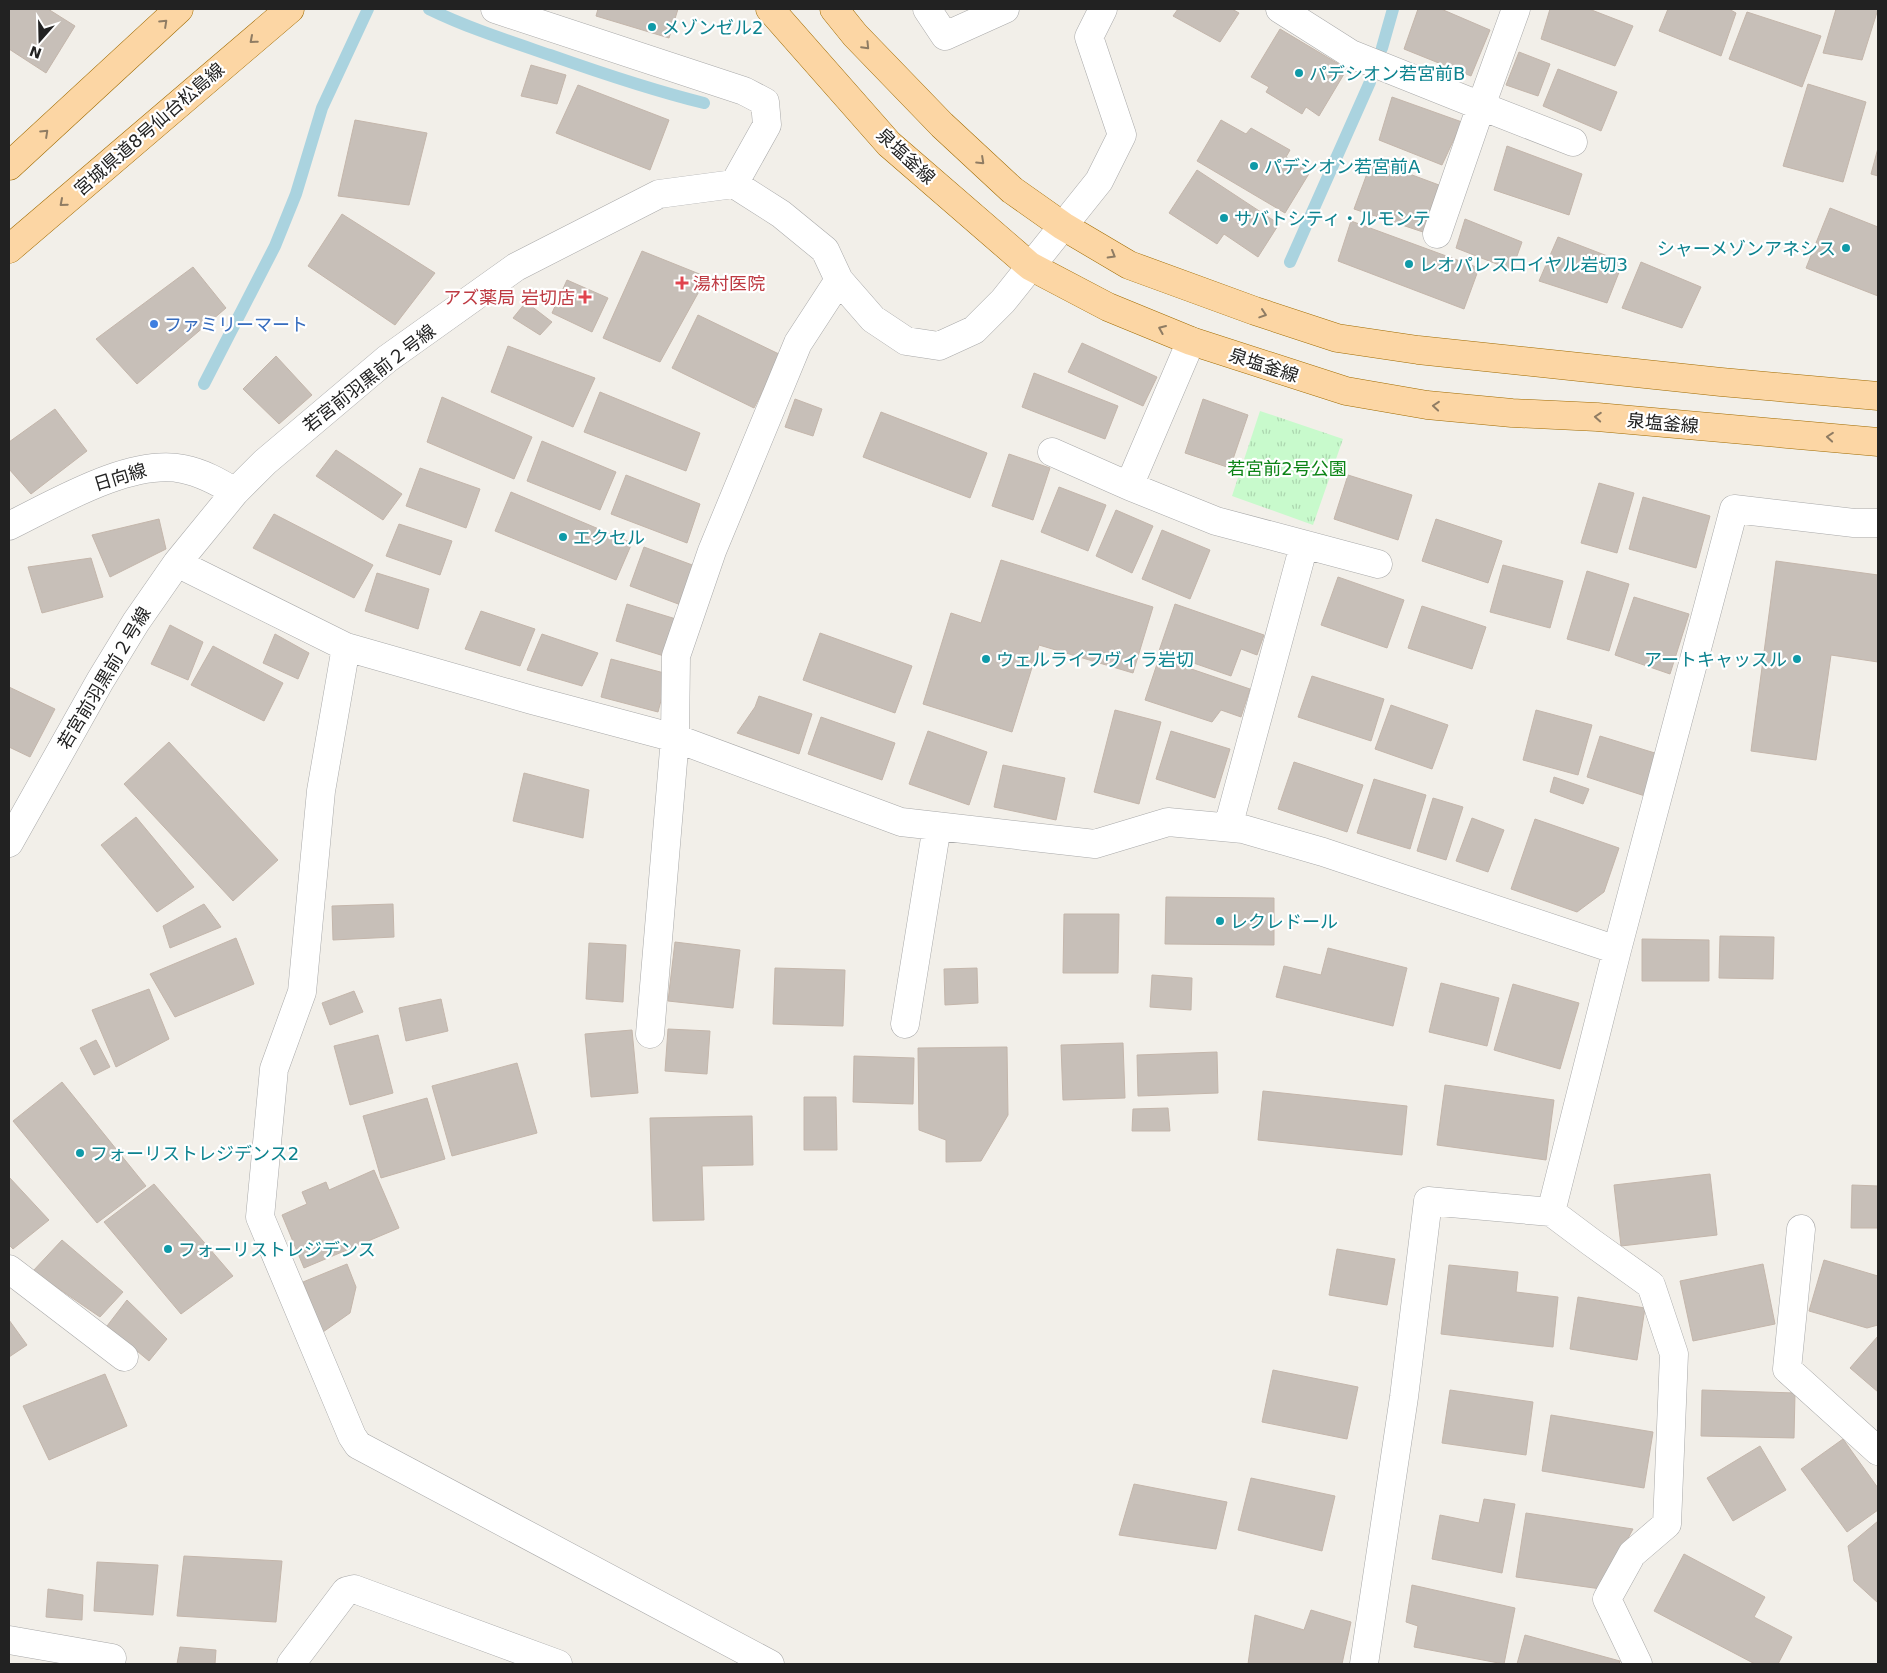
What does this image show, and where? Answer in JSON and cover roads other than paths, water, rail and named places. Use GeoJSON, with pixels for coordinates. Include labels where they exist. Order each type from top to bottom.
{"type":"FeatureCollection","features":[{"type":"Feature","properties":{"kind":"main road"},"geometry":{"type":"LineString","coordinates":[[9,166],[179,9]]}},
{"type":"Feature","properties":{"kind":"main road","name":"宮城県道8号仙台松島線"},"geometry":{"type":"LineString","coordinates":[[9,249],[290,9]]}},
{"type":"Feature","properties":{"kind":"main road","name":"泉塩釜線"},"geometry":{"type":"LineString","coordinates":[[770,9],[890,144],[1030,266],[1108,307],[1191,341],[1346,391],[1427,405],[1512,413],[1597,417],[1878,442]]}},
{"type":"Feature","properties":{"kind":"main road"},"geometry":{"type":"LineString","coordinates":[[834,9],[855,35],[942,125],[1012,190],[1062,226],[1129,265],[1255,311],[1337,338],[1418,350],[1722,382],[1878,396]]}},
{"type":"Feature","properties":{"kind":"street"},"geometry":{"type":"LineString","coordinates":[[496,9],[744,91],[765,102],[767,125],[734,184],[782,214],[825,250],[839,280],[873,319],[906,340],[939,346],[974,330],[1003,302],[1099,180],[1122,135],[1090,36],[1103,9]]}},
{"type":"Feature","properties":{"kind":"street"},"geometry":{"type":"LineString","coordinates":[[928,9],[945,36],[1005,9]]}},
{"type":"Feature","properties":{"kind":"street"},"geometry":{"type":"LineString","coordinates":[[1280,9],[1351,54],[1573,142]]}},
{"type":"Feature","properties":{"kind":"street"},"geometry":{"type":"LineString","coordinates":[[1437,234],[1516,9]]}},
{"type":"Feature","properties":{"kind":"street","name":"若宮前羽黒前２号線"},"geometry":{"type":"LineString","coordinates":[[9,844],[100,681],[136,622],[177,563],[235,492],[265,462],[387,359],[516,267],[659,194],[734,184]]}},
{"type":"Feature","properties":{"kind":"street"},"geometry":{"type":"LineString","coordinates":[[650,1034],[675,738],[676,656],[712,551],[798,343],[839,280]]}},
{"type":"Feature","properties":{"kind":"street"},"geometry":{"type":"LineString","coordinates":[[1129,486],[1191,341]]}},
{"type":"Feature","properties":{"kind":"street"},"geometry":{"type":"LineString","coordinates":[[1052,452],[1216,521],[1378,564]]}},
{"type":"Feature","properties":{"kind":"street","name":"日向線"},"geometry":{"type":"LineString","coordinates":[[9,526],[88,487],[153,467],[183,469],[212,478],[235,492]]}},
{"type":"Feature","properties":{"kind":"street"},"geometry":{"type":"LineString","coordinates":[[1551,1212],[1617,950],[1734,509],[1854,523],[1878,523]]}},
{"type":"Feature","properties":{"kind":"street"},"geometry":{"type":"LineString","coordinates":[[1228,827],[1304,544]]}},
{"type":"Feature","properties":{"kind":"street"},"geometry":{"type":"LineString","coordinates":[[177,563],[346,647],[675,738],[900,822],[1095,844],[1168,822],[1243,829],[1323,852],[1617,950]]}},
{"type":"Feature","properties":{"kind":"street"},"geometry":{"type":"LineString","coordinates":[[346,647],[321,791],[302,992],[274,1069],[260,1217],[352,1436],[358,1445],[770,1664]]}},
{"type":"Feature","properties":{"kind":"street"},"geometry":{"type":"LineString","coordinates":[[905,1024],[937,826]]}},
{"type":"Feature","properties":{"kind":"street"},"geometry":{"type":"LineString","coordinates":[[1364,1664],[1404,1397],[1428,1201],[1551,1212],[1651,1285],[1674,1354],[1666,1524],[1632,1554],[1607,1599],[1638,1664]]}},
{"type":"Feature","properties":{"kind":"street"},"geometry":{"type":"LineString","coordinates":[[1801,1229],[1787,1369],[1878,1451]]}},
{"type":"Feature","properties":{"kind":"street"},"geometry":{"type":"LineString","coordinates":[[9,1269],[124,1357]]}},
{"type":"Feature","properties":{"kind":"street"},"geometry":{"type":"LineString","coordinates":[[292,1664],[346,1591],[354,1589],[558,1664]]}},
{"type":"Feature","properties":{"kind":"street"},"geometry":{"type":"LineString","coordinates":[[9,1640],[112,1658]]}},
{"type":"Feature","properties":{"kind":"waterway"},"geometry":{"type":"LineString","coordinates":[[204,384],[275,246],[296,194],[322,108],[368,9]]}},
{"type":"Feature","properties":{"kind":"waterway"},"geometry":{"type":"LineString","coordinates":[[429,9],[489,34],[588,68],[645,87],[704,103]]}},
{"type":"Feature","properties":{"kind":"waterway"},"geometry":{"type":"LineString","coordinates":[[1382,48],[1393,9]]}},
{"type":"Feature","properties":{"kind":"waterway"},"geometry":{"type":"LineString","coordinates":[[1290,262],[1370,82]]}},
{"type":"Feature","properties":{"kind":"place","name":"メゾンゼル2"},"geometry":{"type":"Point","coordinates":[652,27]}},
{"type":"Feature","properties":{"kind":"place","name":"パデシオン若宮前B"},"geometry":{"type":"Point","coordinates":[1299,73]}},
{"type":"Feature","properties":{"kind":"place","name":"パデシオン若宮前A"},"geometry":{"type":"Point","coordinates":[1254,166]}},
{"type":"Feature","properties":{"kind":"place","name":"サバトシティ・ルモンテ"},"geometry":{"type":"Point","coordinates":[1224,218]}},
{"type":"Feature","properties":{"kind":"place","name":"シャーメゾンアネシス"},"geometry":{"type":"Point","coordinates":[1846,248]}},
{"type":"Feature","properties":{"kind":"place","name":"レオパレスロイヤル岩切3"},"geometry":{"type":"Point","coordinates":[1409,264]}},
{"type":"Feature","properties":{"kind":"place","name":"湯村医院"},"geometry":{"type":"Point","coordinates":[682,283]}},
{"type":"Feature","properties":{"kind":"place","name":"アズ薬局 岩切店"},"geometry":{"type":"Point","coordinates":[585,297]}},
{"type":"Feature","properties":{"kind":"place","name":"ファミリーマート"},"geometry":{"type":"Point","coordinates":[154,324]}},
{"type":"Feature","properties":{"kind":"place","name":"エクセル"},"geometry":{"type":"Point","coordinates":[563,537]}},
{"type":"Feature","properties":{"kind":"place","name":"ウェルライフヴィラ岩切"},"geometry":{"type":"Point","coordinates":[986,659]}},
{"type":"Feature","properties":{"kind":"place","name":"アートキャッスル"},"geometry":{"type":"Point","coordinates":[1797,659]}},
{"type":"Feature","properties":{"kind":"place","name":"レクレドール"},"geometry":{"type":"Point","coordinates":[1220,921]}},
{"type":"Feature","properties":{"kind":"place","name":"フォーリストレジデンス2"},"geometry":{"type":"Point","coordinates":[80,1153]}},
{"type":"Feature","properties":{"kind":"place","name":"フォーリストレジデンス"},"geometry":{"type":"Point","coordinates":[168,1249]}},
{"type":"Feature","properties":{"kind":"park label","name":"若宮前2号公園"},"geometry":{"type":"Point","coordinates":[1287,468]}}]}
